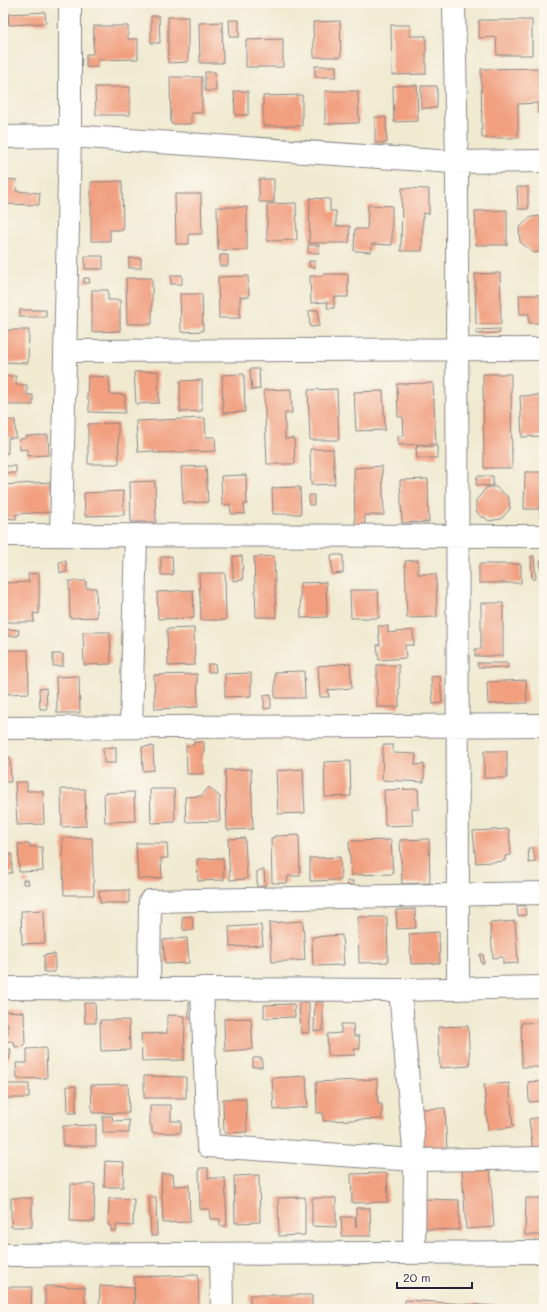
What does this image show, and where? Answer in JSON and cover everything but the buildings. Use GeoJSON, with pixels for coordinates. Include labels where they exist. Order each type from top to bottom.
{"type":"FeatureCollection","features":[{"type":"Feature","properties":{"kind":"street"},"geometry":{"type":"LineString","coordinates":[[61,535],[70,136],[70,3]]}},
{"type":"Feature","properties":{"kind":"street"},"geometry":{"type":"LineString","coordinates":[[454,3],[457,162],[458,989]]}},
{"type":"Feature","properties":{"kind":"street"},"geometry":{"type":"LineString","coordinates":[[3,137],[70,136],[457,162],[544,161]]}},
{"type":"Feature","properties":{"kind":"street"},"geometry":{"type":"LineString","coordinates":[[65,352],[544,349]]}},
{"type":"Feature","properties":{"kind":"street"},"geometry":{"type":"LineString","coordinates":[[3,535],[544,536]]}},
{"type":"Feature","properties":{"kind":"street"},"geometry":{"type":"LineString","coordinates":[[131,727],[136,535]]}},
{"type":"Feature","properties":{"kind":"street"},"geometry":{"type":"LineString","coordinates":[[3,728],[544,725]]}},
{"type":"Feature","properties":{"kind":"street"},"geometry":{"type":"LineString","coordinates":[[149,988],[150,900],[544,893]]}},
{"type":"Feature","properties":{"kind":"street"},"geometry":{"type":"LineString","coordinates":[[3,988],[400,990],[544,988]]}},
{"type":"Feature","properties":{"kind":"street"},"geometry":{"type":"LineString","coordinates":[[202,988],[208,1146],[415,1160],[544,1158]]}},
{"type":"Feature","properties":{"kind":"street"},"geometry":{"type":"LineString","coordinates":[[400,990],[415,1160],[414,1252]]}},
{"type":"Feature","properties":{"kind":"street"},"geometry":{"type":"LineString","coordinates":[[3,1256],[544,1252]]}},
{"type":"Feature","properties":{"kind":"street"},"geometry":{"type":"LineString","coordinates":[[221,1255],[222,1309]]}}]}
